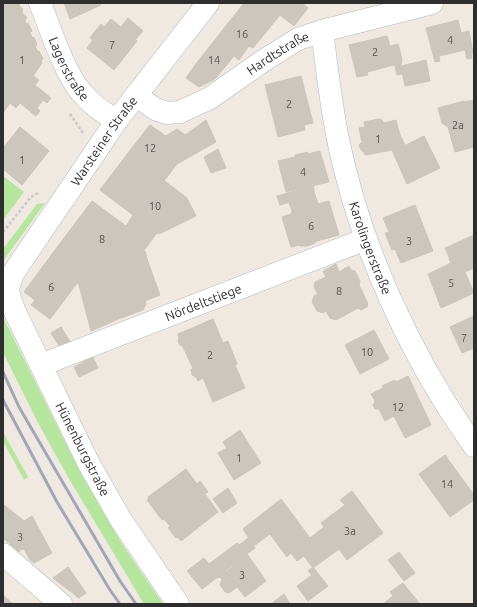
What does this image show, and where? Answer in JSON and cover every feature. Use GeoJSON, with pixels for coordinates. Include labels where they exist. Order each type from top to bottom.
{"type":"FeatureCollection","features":[{"type":"Feature","properties":{"kind":"street","name":"Lagerstraße"},"geometry":{"type":"LineString","coordinates":[[40,3],[75,84],[95,107],[117,120]]}},
{"type":"Feature","properties":{"kind":"street","name":"Warsteiner Straße"},"geometry":{"type":"LineString","coordinates":[[8,284],[14,272],[117,120],[208,3]]}},
{"type":"Feature","properties":{"kind":"street","name":"Hardtstraße"},"geometry":{"type":"LineString","coordinates":[[136,95],[156,109],[167,113],[180,112],[210,98],[285,46],[298,39],[322,30],[432,3]]}},
{"type":"Feature","properties":{"kind":"street","name":"Karolingerstraße"},"geometry":{"type":"LineString","coordinates":[[322,30],[339,144],[350,188],[366,239],[384,285],[412,342],[440,395],[474,446]]}},
{"type":"Feature","properties":{"kind":"street","name":"Nördeltstiege"},"geometry":{"type":"LineString","coordinates":[[40,365],[366,239]]}},
{"type":"Feature","properties":{"kind":"street","name":"Hünenburgstraße"},"geometry":{"type":"LineString","coordinates":[[8,284],[8,295],[15,312],[89,464],[111,503],[156,574],[178,604]]}},
{"type":"Feature","properties":{"kind":"street"},"geometry":{"type":"LineString","coordinates":[[3,554],[61,604]]}},
{"type":"Feature","properties":{"kind":"path"},"geometry":{"type":"LineString","coordinates":[[66,109],[84,134]]}},
{"type":"Feature","properties":{"kind":"path"},"geometry":{"type":"LineString","coordinates":[[3,232],[30,197],[39,193],[44,187]]}},
{"type":"Feature","properties":{"kind":"green space"},"geometry":{"type":"Polygon","coordinates":[[[3,176],[24,192],[3,220],[3,176]]]}},
{"type":"Feature","properties":{"kind":"green space"},"geometry":{"type":"Polygon","coordinates":[[[45,203],[3,261],[3,249],[37,204],[45,203]]]}},
{"type":"Feature","properties":{"kind":"green space"},"geometry":{"type":"Polygon","coordinates":[[[3,317],[80,472],[122,544],[163,604],[144,604],[68,477],[37,421],[3,352],[3,317]]]}},
{"type":"Feature","properties":{"kind":"green space"},"geometry":{"type":"Polygon","coordinates":[[[3,432],[28,477],[24,480],[3,441],[3,432]]]}},
{"type":"Feature","properties":{"kind":"building"},"geometry":{"type":"Polygon","coordinates":[[[3,3],[18,3],[22,8],[23,15],[27,18],[25,19],[26,24],[28,23],[32,31],[30,32],[32,38],[34,37],[37,45],[35,46],[43,59],[41,60],[42,63],[33,76],[39,80],[35,85],[51,98],[47,103],[43,100],[37,108],[40,111],[36,116],[20,103],[16,108],[10,103],[3,113],[3,3]]]}},
{"type":"Feature","properties":{"kind":"building"},"geometry":{"type":"Polygon","coordinates":[[[64,3],[100,3],[101,5],[70,19],[64,3]]]}},
{"type":"Feature","properties":{"kind":"building"},"geometry":{"type":"Polygon","coordinates":[[[244,3],[302,3],[308,8],[294,26],[280,15],[253,48],[249,46],[239,60],[214,41],[244,3]]]}},
{"type":"Feature","properties":{"kind":"building"},"geometry":{"type":"Polygon","coordinates":[[[128,18],[143,31],[114,70],[87,48],[93,40],[90,38],[101,24],[104,27],[111,19],[121,27],[128,18]]]}},
{"type":"Feature","properties":{"kind":"building"},"geometry":{"type":"Polygon","coordinates":[[[458,20],[461,33],[469,31],[473,53],[471,53],[472,58],[467,59],[465,50],[439,56],[440,61],[435,62],[426,28],[458,20]]]}},
{"type":"Feature","properties":{"kind":"building"},"geometry":{"type":"Polygon","coordinates":[[[387,36],[390,46],[398,44],[402,59],[394,62],[394,65],[367,72],[368,75],[357,77],[349,45],[387,36]]]}},
{"type":"Feature","properties":{"kind":"building"},"geometry":{"type":"Polygon","coordinates":[[[214,41],[234,56],[215,79],[195,65],[214,41]]]}},
{"type":"Feature","properties":{"kind":"building"},"geometry":{"type":"Polygon","coordinates":[[[402,59],[402,74],[397,75],[394,62],[402,59]]]}},
{"type":"Feature","properties":{"kind":"building"},"geometry":{"type":"Polygon","coordinates":[[[426,60],[430,81],[405,86],[401,66],[426,60]]]}},
{"type":"Feature","properties":{"kind":"building"},"geometry":{"type":"Polygon","coordinates":[[[195,65],[215,79],[199,87],[186,78],[195,65]]]}},
{"type":"Feature","properties":{"kind":"building"},"geometry":{"type":"Polygon","coordinates":[[[301,76],[313,123],[304,125],[305,130],[278,137],[265,85],[301,76]]]}},
{"type":"Feature","properties":{"kind":"building"},"geometry":{"type":"Polygon","coordinates":[[[474,100],[474,135],[464,102],[474,100]]]}},
{"type":"Feature","properties":{"kind":"building"},"geometry":{"type":"Polygon","coordinates":[[[464,101],[474,137],[474,147],[455,152],[448,127],[442,123],[438,108],[464,101]]]}},
{"type":"Feature","properties":{"kind":"building"},"geometry":{"type":"Polygon","coordinates":[[[379,119],[384,123],[396,120],[400,135],[405,145],[398,149],[365,155],[359,145],[362,142],[359,128],[365,127],[364,122],[379,119]]]}},
{"type":"Feature","properties":{"kind":"building"},"geometry":{"type":"Polygon","coordinates":[[[206,120],[216,142],[177,164],[164,181],[128,153],[150,125],[166,136],[177,129],[185,135],[206,120]]]}},
{"type":"Feature","properties":{"kind":"building"},"geometry":{"type":"Polygon","coordinates":[[[20,127],[49,151],[22,185],[3,169],[3,148],[20,127]]]}},
{"type":"Feature","properties":{"kind":"building"},"geometry":{"type":"Polygon","coordinates":[[[424,136],[440,168],[407,184],[392,150],[398,149],[424,136]]]}},
{"type":"Feature","properties":{"kind":"building"},"geometry":{"type":"Polygon","coordinates":[[[218,149],[226,168],[211,173],[204,157],[218,149]]]}},
{"type":"Feature","properties":{"kind":"building"},"geometry":{"type":"Polygon","coordinates":[[[320,151],[329,182],[286,192],[278,161],[295,157],[295,155],[320,151]]]}},
{"type":"Feature","properties":{"kind":"building"},"geometry":{"type":"Polygon","coordinates":[[[128,153],[187,198],[196,216],[159,234],[157,233],[145,249],[139,231],[128,223],[133,215],[100,190],[128,153]]]}},
{"type":"Feature","properties":{"kind":"building"},"geometry":{"type":"Polygon","coordinates":[[[313,186],[315,195],[280,205],[277,196],[313,186]]]}},
{"type":"Feature","properties":{"kind":"building"},"geometry":{"type":"Polygon","coordinates":[[[315,195],[318,204],[292,211],[289,203],[315,195]]]}},
{"type":"Feature","properties":{"kind":"building"},"geometry":{"type":"Polygon","coordinates":[[[92,201],[126,226],[128,223],[139,231],[148,262],[134,277],[105,255],[92,273],[83,264],[58,246],[92,201]]]}},
{"type":"Feature","properties":{"kind":"building"},"geometry":{"type":"Polygon","coordinates":[[[329,201],[339,235],[317,241],[307,246],[300,245],[291,247],[282,217],[291,214],[292,211],[329,201]]]}},
{"type":"Feature","properties":{"kind":"building"},"geometry":{"type":"Polygon","coordinates":[[[415,205],[433,251],[401,263],[395,249],[392,250],[385,233],[389,232],[383,218],[415,205]]]}},
{"type":"Feature","properties":{"kind":"building"},"geometry":{"type":"Polygon","coordinates":[[[474,235],[474,248],[450,259],[445,248],[474,235]]]}},
{"type":"Feature","properties":{"kind":"building"},"geometry":{"type":"Polygon","coordinates":[[[58,246],[83,264],[76,274],[78,282],[50,319],[31,305],[35,300],[24,292],[58,246]]]}},
{"type":"Feature","properties":{"kind":"building"},"geometry":{"type":"Polygon","coordinates":[[[473,248],[474,268],[465,272],[474,293],[441,308],[428,274],[451,263],[449,259],[473,248]]]}},
{"type":"Feature","properties":{"kind":"building"},"geometry":{"type":"Polygon","coordinates":[[[105,255],[134,277],[148,262],[160,295],[145,301],[146,304],[143,310],[116,320],[107,289],[97,292],[92,273],[105,255]]]}},
{"type":"Feature","properties":{"kind":"building"},"geometry":{"type":"Polygon","coordinates":[[[83,264],[92,273],[105,325],[91,331],[76,274],[83,264]]]}},
{"type":"Feature","properties":{"kind":"building"},"geometry":{"type":"Polygon","coordinates":[[[336,264],[339,272],[349,266],[351,270],[355,271],[360,281],[359,285],[368,304],[367,307],[361,310],[358,308],[336,320],[330,318],[326,311],[323,313],[317,311],[312,302],[314,296],[318,294],[314,287],[315,282],[326,277],[323,271],[336,264]]]}},
{"type":"Feature","properties":{"kind":"building"},"geometry":{"type":"Polygon","coordinates":[[[107,289],[116,320],[105,325],[97,292],[107,289]]]}},
{"type":"Feature","properties":{"kind":"building"},"geometry":{"type":"Polygon","coordinates":[[[474,316],[474,348],[462,353],[450,327],[474,316]]]}},
{"type":"Feature","properties":{"kind":"building"},"geometry":{"type":"Polygon","coordinates":[[[213,319],[223,343],[228,341],[237,364],[235,365],[245,388],[213,402],[203,378],[198,381],[196,377],[192,375],[191,370],[193,368],[183,347],[179,344],[178,334],[213,319]]]}},
{"type":"Feature","properties":{"kind":"building"},"geometry":{"type":"Polygon","coordinates":[[[61,327],[72,345],[61,349],[51,333],[61,327]]]}},
{"type":"Feature","properties":{"kind":"building"},"geometry":{"type":"Polygon","coordinates":[[[374,330],[389,359],[360,374],[345,345],[374,330]]]}},
{"type":"Feature","properties":{"kind":"building"},"geometry":{"type":"Polygon","coordinates":[[[93,357],[98,368],[79,377],[74,367],[93,357]]]}},
{"type":"Feature","properties":{"kind":"building"},"geometry":{"type":"Polygon","coordinates":[[[408,376],[431,425],[405,438],[394,416],[385,421],[379,409],[375,409],[373,405],[375,401],[371,394],[383,388],[382,386],[395,380],[396,382],[408,376]]]}},
{"type":"Feature","properties":{"kind":"building"},"geometry":{"type":"Polygon","coordinates":[[[240,430],[261,463],[234,480],[218,453],[227,448],[223,442],[240,430]]]}},
{"type":"Feature","properties":{"kind":"building"},"geometry":{"type":"Polygon","coordinates":[[[445,455],[474,495],[474,500],[450,517],[419,474],[445,455]]]}},
{"type":"Feature","properties":{"kind":"building"},"geometry":{"type":"Polygon","coordinates":[[[186,469],[197,484],[200,481],[208,492],[205,494],[218,512],[181,541],[178,537],[176,538],[168,528],[170,526],[164,519],[162,520],[147,500],[149,498],[148,497],[186,469]]]}},
{"type":"Feature","properties":{"kind":"building"},"geometry":{"type":"Polygon","coordinates":[[[228,488],[237,503],[223,513],[213,499],[228,488]]]}},
{"type":"Feature","properties":{"kind":"building"},"geometry":{"type":"Polygon","coordinates":[[[352,491],[383,533],[347,560],[339,549],[313,568],[304,556],[297,561],[291,553],[287,557],[270,534],[254,546],[243,529],[281,499],[310,538],[324,527],[321,523],[345,505],[340,500],[352,491]]]}},
{"type":"Feature","properties":{"kind":"building"},"geometry":{"type":"Polygon","coordinates":[[[3,504],[8,508],[3,515],[3,504]]]}},
{"type":"Feature","properties":{"kind":"building"},"geometry":{"type":"Polygon","coordinates":[[[8,508],[24,521],[32,516],[52,553],[34,563],[30,560],[24,549],[19,550],[19,552],[3,538],[3,515],[8,508]]]}},
{"type":"Feature","properties":{"kind":"building"},"geometry":{"type":"Polygon","coordinates":[[[248,538],[255,548],[247,554],[239,545],[248,538]]]}},
{"type":"Feature","properties":{"kind":"building"},"geometry":{"type":"Polygon","coordinates":[[[237,543],[247,554],[225,571],[226,572],[219,578],[218,577],[202,589],[187,571],[204,558],[209,564],[237,543]]]}},
{"type":"Feature","properties":{"kind":"building"},"geometry":{"type":"Polygon","coordinates":[[[399,552],[415,573],[404,581],[388,560],[399,552]]]}},
{"type":"Feature","properties":{"kind":"building"},"geometry":{"type":"Polygon","coordinates":[[[247,554],[266,581],[245,597],[237,587],[229,593],[225,592],[220,585],[222,579],[220,577],[247,554]]]}},
{"type":"Feature","properties":{"kind":"building"},"geometry":{"type":"Polygon","coordinates":[[[68,567],[86,593],[79,598],[53,578],[68,567]]]}},
{"type":"Feature","properties":{"kind":"building"},"geometry":{"type":"Polygon","coordinates":[[[313,567],[328,586],[308,601],[297,586],[312,575],[308,571],[313,567]]]}},
{"type":"Feature","properties":{"kind":"building"},"geometry":{"type":"Polygon","coordinates":[[[403,583],[420,604],[383,604],[393,596],[390,592],[403,583]]]}},
{"type":"Feature","properties":{"kind":"building"},"geometry":{"type":"Polygon","coordinates":[[[284,594],[290,604],[271,604],[284,594]]]}},
{"type":"Feature","properties":{"kind":"building"},"geometry":{"type":"Polygon","coordinates":[[[3,595],[13,604],[3,604],[3,595]]]}},
{"type":"Feature","properties":{"kind":"railway"},"geometry":{"type":"LineString","coordinates":[[3,372],[19,407],[120,581],[136,604]]}},
{"type":"Feature","properties":{"kind":"railway"},"geometry":{"type":"LineString","coordinates":[[3,400],[57,502],[120,604]]}}]}
